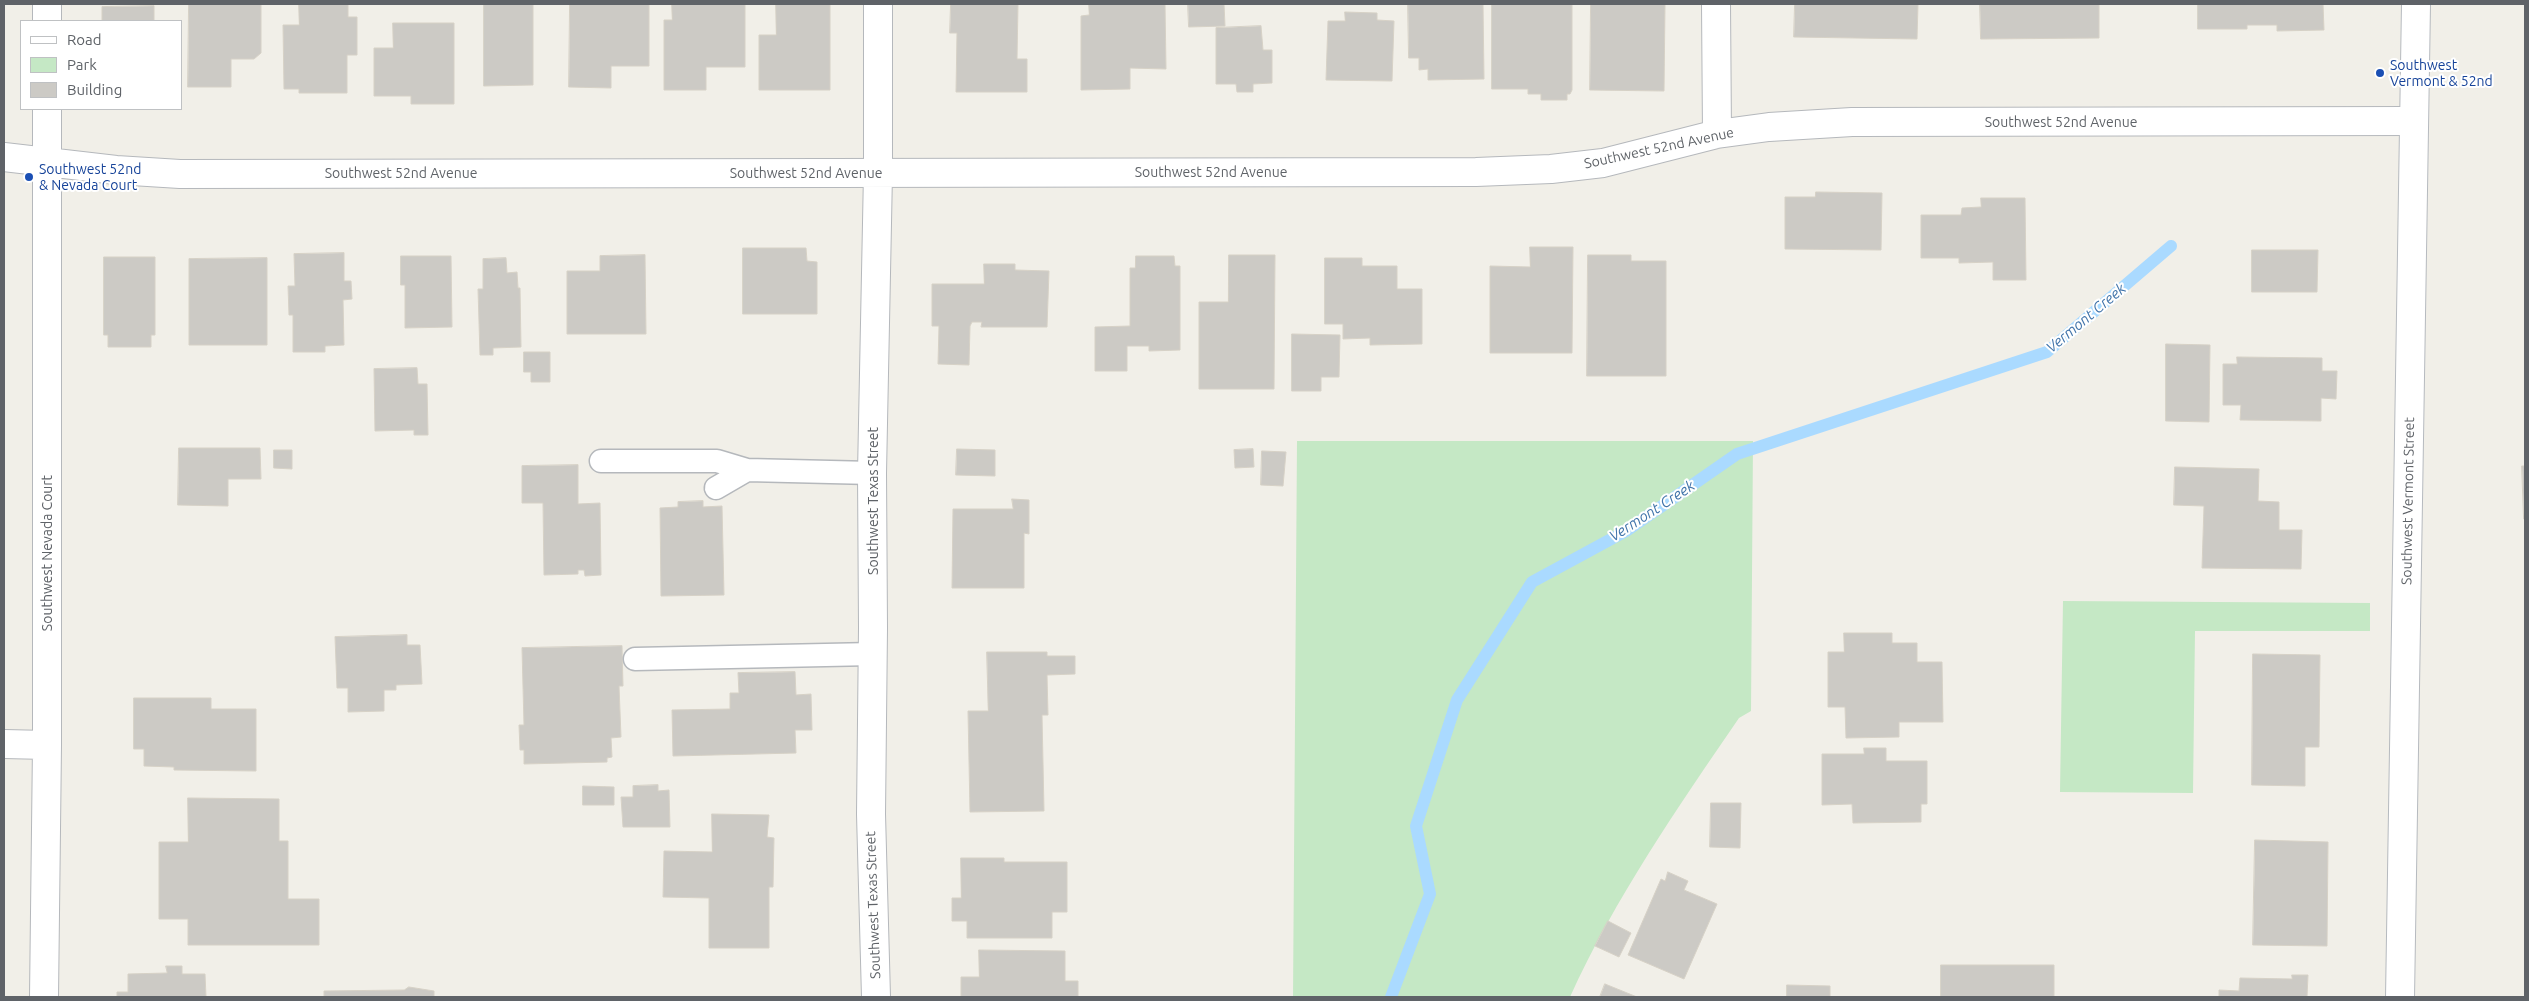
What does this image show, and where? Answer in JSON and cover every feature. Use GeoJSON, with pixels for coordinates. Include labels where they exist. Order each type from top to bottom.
{"type":"FeatureCollection","features":[{"type":"Feature","properties":{"kind":"street"},"geometry":{"type":"LineString","coordinates":[[47,20],[48,4]]}},
{"type":"Feature","properties":{"kind":"street","name":"Southwest Texas Street"},"geometry":{"type":"LineString","coordinates":[[876,997],[871,814],[873,654],[872,473],[878,173],[878,4]]}},
{"type":"Feature","properties":{"kind":"street"},"geometry":{"type":"LineString","coordinates":[[1716,4],[1717,134]]}},
{"type":"Feature","properties":{"kind":"street","name":"Southwest Vermont Street"},"geometry":{"type":"LineString","coordinates":[[2400,997],[2416,4]]}},
{"type":"Feature","properties":{"kind":"street","name":"Southwest Nevada Court"},"geometry":{"type":"LineString","coordinates":[[44,997],[47,745],[47,110]]}},
{"type":"Feature","properties":{"kind":"street","name":"Southwest 52nd Avenue"},"geometry":{"type":"LineString","coordinates":[[4,157],[116,170],[180,174],[1476,172],[1551,169],[1603,163],[1717,134],[1769,127],[1852,122],[2414,121]]}},
{"type":"Feature","properties":{"kind":"street"},"geometry":{"type":"LineString","coordinates":[[4,744],[47,745]]}},
{"type":"Feature","properties":{"kind":"lane"},"geometry":{"type":"LineString","coordinates":[[601,461],[717,462],[747,470],[872,473]]}},
{"type":"Feature","properties":{"kind":"lane"},"geometry":{"type":"LineString","coordinates":[[716,488],[747,470]]}},
{"type":"Feature","properties":{"kind":"lane"},"geometry":{"type":"LineString","coordinates":[[635,659],[873,654]]}},
{"type":"Feature","properties":{"kind":"green space"},"geometry":{"type":"Polygon","coordinates":[[[1297,441],[1753,441],[1751,711],[1739,718],[1649,854],[1607,924],[1570,997],[1293,997],[1297,441]]]}},
{"type":"Feature","properties":{"kind":"green space"},"geometry":{"type":"Polygon","coordinates":[[[2063,601],[2370,603],[2370,631],[2195,631],[2193,793],[2060,792],[2063,601]]]}},
{"type":"Feature","properties":{"kind":"building"},"geometry":{"type":"Polygon","coordinates":[[[189,4],[261,4],[261,53],[254,59],[231,59],[231,87],[188,87],[189,4]]]}},
{"type":"Feature","properties":{"kind":"building"},"geometry":{"type":"Polygon","coordinates":[[[299,4],[348,4],[348,17],[357,17],[357,55],[347,55],[347,93],[299,93],[299,89],[284,89],[283,25],[299,25],[299,4]]]}},
{"type":"Feature","properties":{"kind":"building"},"geometry":{"type":"Polygon","coordinates":[[[484,4],[533,4],[533,85],[484,86],[484,4]]]}},
{"type":"Feature","properties":{"kind":"building"},"geometry":{"type":"Polygon","coordinates":[[[570,4],[649,4],[649,66],[611,66],[611,88],[569,87],[570,4]]]}},
{"type":"Feature","properties":{"kind":"building"},"geometry":{"type":"Polygon","coordinates":[[[672,4],[745,4],[745,67],[706,67],[706,90],[664,90],[664,20],[672,20],[672,4]]]}},
{"type":"Feature","properties":{"kind":"building"},"geometry":{"type":"Polygon","coordinates":[[[776,4],[830,4],[830,90],[759,90],[759,35],[776,35],[776,4]]]}},
{"type":"Feature","properties":{"kind":"building"},"geometry":{"type":"Polygon","coordinates":[[[951,4],[1018,4],[1017,59],[1027,59],[1027,92],[956,92],[957,33],[950,33],[951,4]]]}},
{"type":"Feature","properties":{"kind":"building"},"geometry":{"type":"Polygon","coordinates":[[[1089,4],[1165,4],[1166,69],[1130,68],[1130,89],[1081,90],[1081,16],[1089,15],[1089,4]]]}},
{"type":"Feature","properties":{"kind":"building"},"geometry":{"type":"Polygon","coordinates":[[[1188,4],[1224,4],[1225,26],[1189,27],[1188,4]]]}},
{"type":"Feature","properties":{"kind":"building"},"geometry":{"type":"Polygon","coordinates":[[[1408,4],[1483,4],[1484,79],[1428,80],[1428,69],[1419,70],[1419,58],[1409,58],[1408,4]]]}},
{"type":"Feature","properties":{"kind":"building"},"geometry":{"type":"Polygon","coordinates":[[[1492,4],[1572,4],[1572,90],[1570,94],[1567,94],[1567,100],[1541,100],[1541,94],[1528,94],[1528,89],[1492,89],[1492,4]]]}},
{"type":"Feature","properties":{"kind":"building"},"geometry":{"type":"Polygon","coordinates":[[[1591,4],[1665,4],[1664,91],[1590,90],[1591,4]]]}},
{"type":"Feature","properties":{"kind":"building"},"geometry":{"type":"Polygon","coordinates":[[[1795,4],[1918,4],[1917,39],[1794,37],[1795,4]]]}},
{"type":"Feature","properties":{"kind":"building"},"geometry":{"type":"Polygon","coordinates":[[[1980,4],[2099,4],[2099,38],[1981,39],[1980,4]]]}},
{"type":"Feature","properties":{"kind":"building"},"geometry":{"type":"Polygon","coordinates":[[[2198,4],[2323,4],[2324,30],[2277,31],[2277,25],[2247,25],[2247,29],[2198,29],[2198,4]]]}},
{"type":"Feature","properties":{"kind":"building"},"geometry":{"type":"Polygon","coordinates":[[[154,6],[154,20],[102,20],[102,7],[154,6]]]}},
{"type":"Feature","properties":{"kind":"building"},"geometry":{"type":"Polygon","coordinates":[[[1345,12],[1377,13],[1377,20],[1394,21],[1392,81],[1326,80],[1328,21],[1345,21],[1345,12]]]}},
{"type":"Feature","properties":{"kind":"building"},"geometry":{"type":"Polygon","coordinates":[[[393,23],[454,23],[454,104],[411,104],[411,96],[374,96],[374,48],[393,48],[393,23]]]}},
{"type":"Feature","properties":{"kind":"building"},"geometry":{"type":"Polygon","coordinates":[[[1261,26],[1263,50],[1272,50],[1272,83],[1253,84],[1253,92],[1237,92],[1236,84],[1216,84],[1216,28],[1261,26]]]}},
{"type":"Feature","properties":{"kind":"building"},"geometry":{"type":"Polygon","coordinates":[[[1816,192],[1882,193],[1881,250],[1785,249],[1785,197],[1815,197],[1816,192]]]}},
{"type":"Feature","properties":{"kind":"building"},"geometry":{"type":"Polygon","coordinates":[[[1981,198],[2025,198],[2026,280],[1993,280],[1993,262],[1959,263],[1959,258],[1921,258],[1921,215],[1961,215],[1962,208],[1981,207],[1981,198]]]}},
{"type":"Feature","properties":{"kind":"building"},"geometry":{"type":"Polygon","coordinates":[[[1530,247],[1573,247],[1572,353],[1490,353],[1490,266],[1530,267],[1530,247]]]}},
{"type":"Feature","properties":{"kind":"building"},"geometry":{"type":"Polygon","coordinates":[[[743,248],[806,248],[807,261],[817,262],[817,314],[743,314],[743,248]]]}},
{"type":"Feature","properties":{"kind":"building"},"geometry":{"type":"Polygon","coordinates":[[[2252,250],[2318,250],[2317,292],[2252,292],[2252,250]]]}},
{"type":"Feature","properties":{"kind":"building"},"geometry":{"type":"Polygon","coordinates":[[[344,253],[344,281],[351,281],[352,299],[343,300],[344,345],[325,346],[325,352],[293,352],[293,315],[289,315],[288,286],[295,286],[294,254],[344,253]]]}},
{"type":"Feature","properties":{"kind":"building"},"geometry":{"type":"Polygon","coordinates":[[[645,255],[646,334],[567,334],[567,271],[600,271],[600,256],[645,255]]]}},
{"type":"Feature","properties":{"kind":"building"},"geometry":{"type":"Polygon","coordinates":[[[1229,255],[1275,255],[1274,389],[1199,389],[1199,302],[1228,302],[1229,255]]]}},
{"type":"Feature","properties":{"kind":"building"},"geometry":{"type":"Polygon","coordinates":[[[1588,255],[1631,255],[1631,261],[1666,261],[1666,376],[1587,376],[1588,255]]]}},
{"type":"Feature","properties":{"kind":"building"},"geometry":{"type":"Polygon","coordinates":[[[401,256],[451,256],[452,327],[405,328],[405,285],[401,285],[401,256]]]}},
{"type":"Feature","properties":{"kind":"building"},"geometry":{"type":"Polygon","coordinates":[[[1136,256],[1174,256],[1175,266],[1180,266],[1180,350],[1149,351],[1149,346],[1127,346],[1127,371],[1095,371],[1095,327],[1130,326],[1130,268],[1135,268],[1136,256]]]}},
{"type":"Feature","properties":{"kind":"building"},"geometry":{"type":"Polygon","coordinates":[[[104,257],[155,257],[155,335],[151,335],[151,347],[108,347],[108,335],[104,335],[104,257]]]}},
{"type":"Feature","properties":{"kind":"building"},"geometry":{"type":"Polygon","coordinates":[[[267,258],[267,345],[189,345],[189,259],[267,258]]]}},
{"type":"Feature","properties":{"kind":"building"},"geometry":{"type":"Polygon","coordinates":[[[506,258],[507,273],[517,272],[518,288],[520,288],[521,347],[493,348],[493,355],[480,355],[478,289],[483,289],[483,259],[506,258]]]}},
{"type":"Feature","properties":{"kind":"building"},"geometry":{"type":"Polygon","coordinates":[[[1325,258],[1362,258],[1362,266],[1397,266],[1397,289],[1422,289],[1422,344],[1370,345],[1370,338],[1343,339],[1343,324],[1325,324],[1325,258]]]}},
{"type":"Feature","properties":{"kind":"building"},"geometry":{"type":"Polygon","coordinates":[[[984,264],[1015,264],[1015,270],[1049,271],[1047,327],[981,327],[982,322],[972,322],[970,326],[969,365],[938,364],[939,326],[932,326],[932,284],[984,284],[984,264]]]}},
{"type":"Feature","properties":{"kind":"building"},"geometry":{"type":"Polygon","coordinates":[[[1292,334],[1340,335],[1339,377],[1321,377],[1321,391],[1292,391],[1292,334]]]}},
{"type":"Feature","properties":{"kind":"building"},"geometry":{"type":"Polygon","coordinates":[[[2166,344],[2210,345],[2209,422],[2166,421],[2166,344]]]}},
{"type":"Feature","properties":{"kind":"building"},"geometry":{"type":"Polygon","coordinates":[[[524,352],[550,352],[550,382],[531,382],[531,372],[524,372],[524,352]]]}},
{"type":"Feature","properties":{"kind":"building"},"geometry":{"type":"Polygon","coordinates":[[[2237,357],[2322,358],[2322,371],[2337,371],[2336,399],[2321,398],[2321,421],[2240,420],[2241,405],[2223,405],[2223,364],[2237,364],[2237,357]]]}},
{"type":"Feature","properties":{"kind":"building"},"geometry":{"type":"Polygon","coordinates":[[[417,368],[418,384],[427,384],[428,435],[414,435],[414,430],[375,431],[374,369],[417,368]]]}},
{"type":"Feature","properties":{"kind":"building"},"geometry":{"type":"Polygon","coordinates":[[[179,448],[260,448],[261,479],[228,479],[228,506],[178,505],[179,448]]]}},
{"type":"Feature","properties":{"kind":"building"},"geometry":{"type":"Polygon","coordinates":[[[957,449],[995,450],[995,476],[956,475],[957,449]]]}},
{"type":"Feature","properties":{"kind":"building"},"geometry":{"type":"Polygon","coordinates":[[[1253,449],[1254,467],[1235,468],[1234,450],[1253,449]]]}},
{"type":"Feature","properties":{"kind":"building"},"geometry":{"type":"Polygon","coordinates":[[[274,450],[292,450],[292,469],[274,468],[274,450]]]}},
{"type":"Feature","properties":{"kind":"building"},"geometry":{"type":"Polygon","coordinates":[[[1262,451],[1286,452],[1283,486],[1261,485],[1262,451]]]}},
{"type":"Feature","properties":{"kind":"building"},"geometry":{"type":"Polygon","coordinates":[[[578,465],[578,504],[600,503],[601,575],[585,576],[584,570],[578,570],[578,574],[544,575],[543,503],[522,503],[522,466],[578,465]]]}},
{"type":"Feature","properties":{"kind":"building"},"geometry":{"type":"Polygon","coordinates":[[[2522,466],[2525,466],[2525,519],[2524,519],[2522,466]]]}},
{"type":"Feature","properties":{"kind":"building"},"geometry":{"type":"Polygon","coordinates":[[[2175,467],[2259,469],[2258,501],[2279,502],[2279,530],[2302,530],[2301,569],[2202,568],[2204,506],[2174,505],[2175,467]]]}},
{"type":"Feature","properties":{"kind":"building"},"geometry":{"type":"Polygon","coordinates":[[[1012,499],[1029,500],[1029,534],[1024,533],[1024,588],[952,588],[953,509],[1013,509],[1012,499]]]}},
{"type":"Feature","properties":{"kind":"building"},"geometry":{"type":"Polygon","coordinates":[[[703,501],[703,507],[722,506],[724,595],[661,596],[660,508],[678,507],[678,502],[703,501]]]}},
{"type":"Feature","properties":{"kind":"building"},"geometry":{"type":"Polygon","coordinates":[[[1844,633],[1892,633],[1892,643],[1917,643],[1917,662],[1942,662],[1943,722],[1899,722],[1899,737],[1846,738],[1845,707],[1828,707],[1828,652],[1844,652],[1844,633]]]}},
{"type":"Feature","properties":{"kind":"building"},"geometry":{"type":"Polygon","coordinates":[[[407,635],[407,645],[420,645],[422,684],[396,685],[396,690],[384,690],[384,711],[348,712],[348,688],[337,688],[335,637],[407,635]]]}},
{"type":"Feature","properties":{"kind":"building"},"geometry":{"type":"Polygon","coordinates":[[[622,646],[623,686],[619,686],[621,737],[611,738],[612,757],[607,758],[607,762],[524,764],[524,750],[520,750],[519,725],[524,725],[522,648],[622,646]]]}},
{"type":"Feature","properties":{"kind":"building"},"geometry":{"type":"Polygon","coordinates":[[[987,652],[1047,652],[1047,656],[1075,656],[1075,674],[1047,675],[1048,715],[1042,715],[1044,811],[970,812],[968,711],[988,711],[987,652]]]}},
{"type":"Feature","properties":{"kind":"building"},"geometry":{"type":"Polygon","coordinates":[[[2253,654],[2320,655],[2319,747],[2305,747],[2305,786],[2252,785],[2253,654]]]}},
{"type":"Feature","properties":{"kind":"building"},"geometry":{"type":"Polygon","coordinates":[[[795,672],[796,695],[811,694],[812,730],[795,730],[796,753],[673,756],[672,710],[730,709],[730,693],[739,693],[738,673],[795,672]]]}},
{"type":"Feature","properties":{"kind":"building"},"geometry":{"type":"Polygon","coordinates":[[[134,698],[211,698],[211,709],[256,709],[256,771],[174,770],[174,767],[144,766],[144,749],[134,749],[134,698]]]}},
{"type":"Feature","properties":{"kind":"building"},"geometry":{"type":"Polygon","coordinates":[[[1864,748],[1886,748],[1886,761],[1927,761],[1927,804],[1921,804],[1921,822],[1853,823],[1852,804],[1822,805],[1822,754],[1864,754],[1864,748]]]}},
{"type":"Feature","properties":{"kind":"building"},"geometry":{"type":"Polygon","coordinates":[[[658,785],[658,791],[669,790],[670,827],[623,827],[621,797],[633,797],[633,786],[658,785]]]}},
{"type":"Feature","properties":{"kind":"building"},"geometry":{"type":"Polygon","coordinates":[[[583,786],[614,787],[614,805],[583,805],[583,786]]]}},
{"type":"Feature","properties":{"kind":"building"},"geometry":{"type":"Polygon","coordinates":[[[188,798],[279,799],[279,841],[288,841],[288,899],[319,899],[319,945],[188,945],[188,919],[159,919],[159,842],[188,842],[188,798]]]}},
{"type":"Feature","properties":{"kind":"building"},"geometry":{"type":"Polygon","coordinates":[[[1711,803],[1741,803],[1740,848],[1710,847],[1711,803]]]}},
{"type":"Feature","properties":{"kind":"building"},"geometry":{"type":"Polygon","coordinates":[[[712,814],[769,815],[767,837],[774,838],[773,887],[769,887],[769,948],[709,948],[709,898],[663,897],[664,851],[712,852],[712,814]]]}},
{"type":"Feature","properties":{"kind":"building"},"geometry":{"type":"Polygon","coordinates":[[[2255,840],[2328,842],[2327,946],[2253,945],[2255,840]]]}},
{"type":"Feature","properties":{"kind":"building"},"geometry":{"type":"Polygon","coordinates":[[[961,858],[1004,858],[1004,862],[1067,862],[1067,912],[1052,912],[1052,938],[967,938],[967,921],[952,921],[952,898],[961,898],[961,858]]]}},
{"type":"Feature","properties":{"kind":"building"},"geometry":{"type":"Polygon","coordinates":[[[1668,872],[1688,881],[1684,890],[1717,904],[1684,979],[1628,955],[1661,879],[1665,881],[1668,872]]]}},
{"type":"Feature","properties":{"kind":"building"},"geometry":{"type":"Polygon","coordinates":[[[1608,921],[1631,933],[1619,957],[1595,946],[1608,921]]]}},
{"type":"Feature","properties":{"kind":"building"},"geometry":{"type":"Polygon","coordinates":[[[979,950],[1065,951],[1065,981],[1078,981],[1078,997],[961,997],[961,977],[979,977],[979,950]]]}},
{"type":"Feature","properties":{"kind":"building"},"geometry":{"type":"Polygon","coordinates":[[[1941,965],[2054,965],[2054,997],[1941,997],[1941,965]]]}},
{"type":"Feature","properties":{"kind":"building"},"geometry":{"type":"Polygon","coordinates":[[[166,966],[182,966],[182,974],[205,974],[206,997],[117,997],[117,992],[128,992],[128,974],[167,973],[166,966]]]}},
{"type":"Feature","properties":{"kind":"building"},"geometry":{"type":"Polygon","coordinates":[[[2292,975],[2308,975],[2307,997],[2219,997],[2219,990],[2239,991],[2240,978],[2292,979],[2292,975]]]}},
{"type":"Feature","properties":{"kind":"building"},"geometry":{"type":"Polygon","coordinates":[[[1605,984],[1637,997],[1600,997],[1605,984]]]}},
{"type":"Feature","properties":{"kind":"building"},"geometry":{"type":"Polygon","coordinates":[[[1787,985],[1830,986],[1830,997],[1787,997],[1787,985]]]}},
{"type":"Feature","properties":{"kind":"building"},"geometry":{"type":"Polygon","coordinates":[[[409,987],[434,991],[434,997],[324,997],[324,991],[404,990],[409,987]]]}},
{"type":"Feature","properties":{"kind":"waterway","name":"Vermont Creek"},"geometry":{"type":"LineString","coordinates":[[1391,997],[1430,894],[1416,826],[1457,700],[1532,582],[1626,531],[1737,454],[2047,352],[2171,246]]}},
{"type":"Feature","properties":{"kind":"place","name":"Southwest Vermont & 52nd"},"geometry":{"type":"Point","coordinates":[2380,73]}},
{"type":"Feature","properties":{"kind":"place","name":"Southwest 52nd & Nevada Court"},"geometry":{"type":"Point","coordinates":[29,177]}}]}
